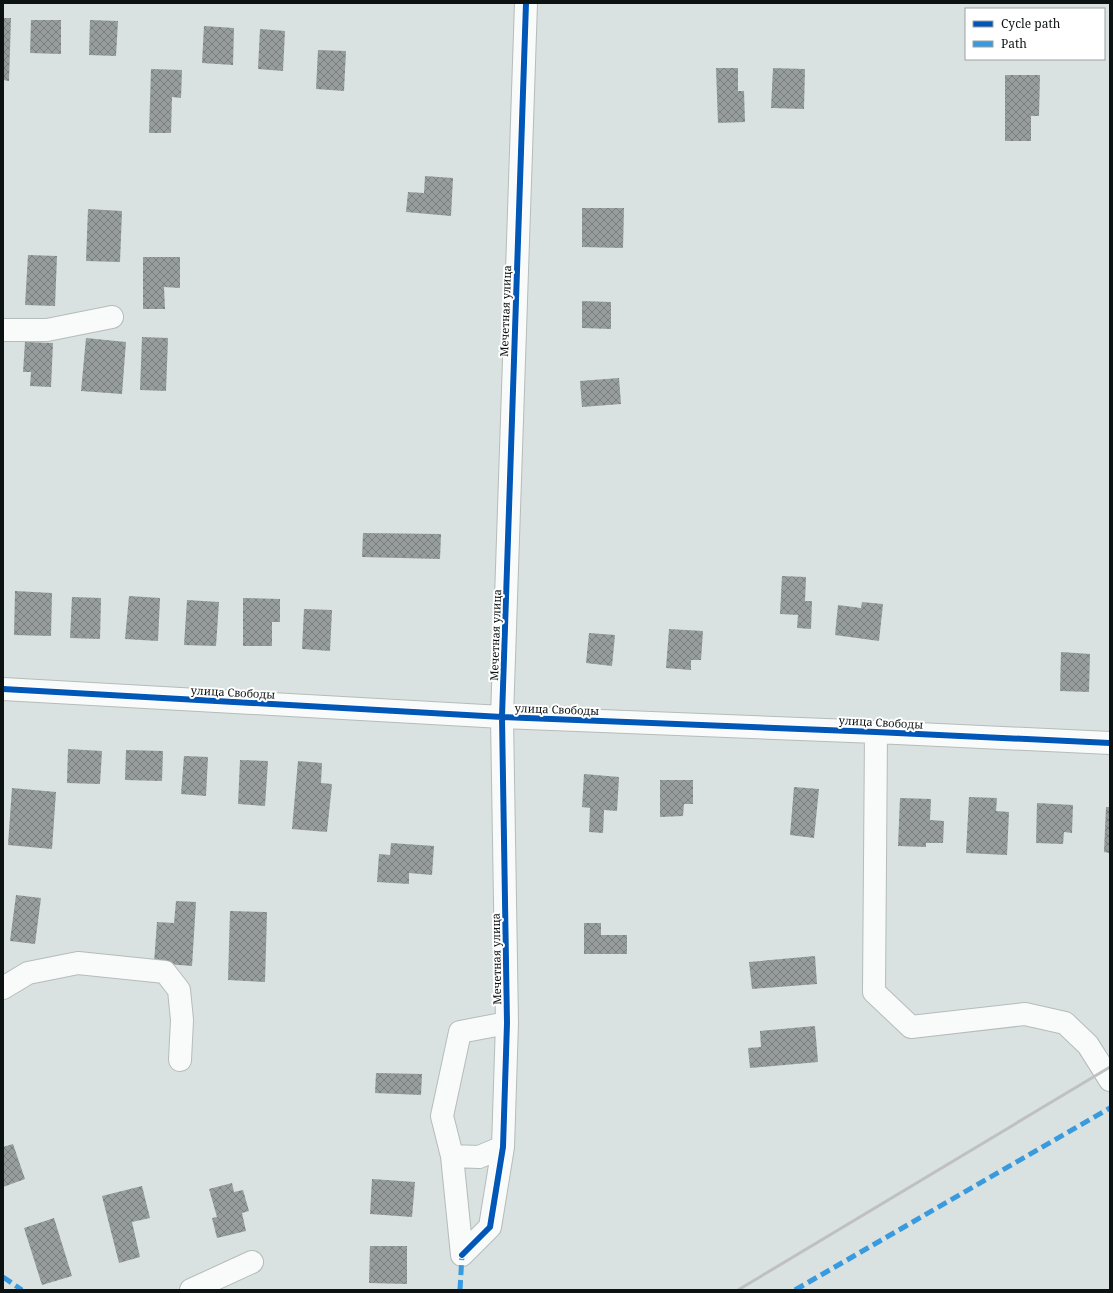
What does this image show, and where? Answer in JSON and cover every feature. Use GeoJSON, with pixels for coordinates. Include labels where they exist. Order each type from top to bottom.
{"type":"FeatureCollection","features":[{"type":"Feature","properties":{"kind":"street","name":"Мечетная улица"},"geometry":{"type":"LineString","coordinates":[[452,1156],[462,1255],[490,1227],[503,1147],[507,1023],[502,717],[526,3]]}},
{"type":"Feature","properties":{"kind":"street"},"geometry":{"type":"LineString","coordinates":[[3,330],[47,330],[112,317]]}},
{"type":"Feature","properties":{"kind":"street","name":"улица Свободы"},"geometry":{"type":"LineString","coordinates":[[3,689],[502,717],[1110,743]]}},
{"type":"Feature","properties":{"kind":"street"},"geometry":{"type":"LineString","coordinates":[[876,732],[874,992],[911,1027],[1025,1014],[1065,1023],[1088,1045],[1110,1080]]}},
{"type":"Feature","properties":{"kind":"street"},"geometry":{"type":"LineString","coordinates":[[3,988],[28,973],[78,963],[165,972],[179,990],[182,1020],[180,1060]]}},
{"type":"Feature","properties":{"kind":"street"},"geometry":{"type":"LineString","coordinates":[[503,1147],[479,1157],[452,1156],[442,1116],[460,1032],[507,1023]]}},
{"type":"Feature","properties":{"kind":"street"},"geometry":{"type":"LineString","coordinates":[[191,1290],[252,1262]]}},
{"type":"Feature","properties":{"kind":"building"},"geometry":{"type":"Polygon","coordinates":[[[3,18],[11,18],[9,81],[3,80],[3,18]]]}},
{"type":"Feature","properties":{"kind":"building"},"geometry":{"type":"Polygon","coordinates":[[[31,20],[61,20],[61,54],[30,53],[31,20]]]}},
{"type":"Feature","properties":{"kind":"building"},"geometry":{"type":"Polygon","coordinates":[[[90,20],[118,21],[116,56],[89,55],[90,20]]]}},
{"type":"Feature","properties":{"kind":"building"},"geometry":{"type":"Polygon","coordinates":[[[204,26],[234,28],[233,65],[202,63],[204,26]]]}},
{"type":"Feature","properties":{"kind":"building"},"geometry":{"type":"Polygon","coordinates":[[[260,29],[285,31],[283,71],[258,69],[260,29]]]}},
{"type":"Feature","properties":{"kind":"building"},"geometry":{"type":"Polygon","coordinates":[[[318,50],[346,51],[344,91],[316,89],[318,50]]]}},
{"type":"Feature","properties":{"kind":"building"},"geometry":{"type":"Polygon","coordinates":[[[716,68],[738,68],[738,91],[744,91],[745,122],[718,123],[716,68]]]}},
{"type":"Feature","properties":{"kind":"building"},"geometry":{"type":"Polygon","coordinates":[[[773,68],[805,69],[804,109],[771,108],[773,68]]]}},
{"type":"Feature","properties":{"kind":"building"},"geometry":{"type":"Polygon","coordinates":[[[151,69],[182,70],[181,98],[172,97],[171,133],[149,133],[151,69]]]}},
{"type":"Feature","properties":{"kind":"building"},"geometry":{"type":"Polygon","coordinates":[[[1005,75],[1040,75],[1039,116],[1031,116],[1031,141],[1005,141],[1005,75]]]}},
{"type":"Feature","properties":{"kind":"building"},"geometry":{"type":"Polygon","coordinates":[[[425,176],[453,178],[451,216],[406,212],[408,192],[424,193],[425,176]]]}},
{"type":"Feature","properties":{"kind":"building"},"geometry":{"type":"Polygon","coordinates":[[[582,208],[624,208],[623,248],[582,247],[582,208]]]}},
{"type":"Feature","properties":{"kind":"building"},"geometry":{"type":"Polygon","coordinates":[[[88,209],[122,211],[120,262],[86,261],[88,209]]]}},
{"type":"Feature","properties":{"kind":"building"},"geometry":{"type":"Polygon","coordinates":[[[28,255],[57,256],[55,306],[25,305],[28,255]]]}},
{"type":"Feature","properties":{"kind":"building"},"geometry":{"type":"Polygon","coordinates":[[[143,257],[180,257],[180,288],[164,287],[165,309],[143,309],[143,257]]]}},
{"type":"Feature","properties":{"kind":"building"},"geometry":{"type":"Polygon","coordinates":[[[582,301],[611,302],[611,329],[582,328],[582,301]]]}},
{"type":"Feature","properties":{"kind":"building"},"geometry":{"type":"Polygon","coordinates":[[[142,337],[168,338],[166,391],[140,390],[142,337]]]}},
{"type":"Feature","properties":{"kind":"building"},"geometry":{"type":"Polygon","coordinates":[[[86,338],[126,342],[122,394],[81,391],[86,338]]]}},
{"type":"Feature","properties":{"kind":"building"},"geometry":{"type":"Polygon","coordinates":[[[25,342],[53,343],[51,387],[30,386],[31,372],[23,372],[25,342]]]}},
{"type":"Feature","properties":{"kind":"building"},"geometry":{"type":"Polygon","coordinates":[[[619,378],[621,404],[582,407],[580,381],[619,378]]]}},
{"type":"Feature","properties":{"kind":"building"},"geometry":{"type":"Polygon","coordinates":[[[363,533],[441,534],[440,559],[362,557],[363,533]]]}},
{"type":"Feature","properties":{"kind":"building"},"geometry":{"type":"Polygon","coordinates":[[[782,576],[806,577],[805,601],[812,601],[811,629],[797,628],[798,615],[780,614],[782,576]]]}},
{"type":"Feature","properties":{"kind":"building"},"geometry":{"type":"Polygon","coordinates":[[[15,591],[52,593],[51,636],[14,635],[15,591]]]}},
{"type":"Feature","properties":{"kind":"building"},"geometry":{"type":"Polygon","coordinates":[[[129,596],[160,598],[158,641],[125,639],[129,596]]]}},
{"type":"Feature","properties":{"kind":"building"},"geometry":{"type":"Polygon","coordinates":[[[72,597],[101,598],[100,639],[70,638],[72,597]]]}},
{"type":"Feature","properties":{"kind":"building"},"geometry":{"type":"Polygon","coordinates":[[[243,598],[280,599],[280,622],[272,622],[272,646],[243,646],[243,598]]]}},
{"type":"Feature","properties":{"kind":"building"},"geometry":{"type":"Polygon","coordinates":[[[187,600],[219,602],[216,646],[184,645],[187,600]]]}},
{"type":"Feature","properties":{"kind":"building"},"geometry":{"type":"Polygon","coordinates":[[[862,602],[883,604],[879,641],[835,635],[838,605],[861,608],[862,602]]]}},
{"type":"Feature","properties":{"kind":"building"},"geometry":{"type":"Polygon","coordinates":[[[304,609],[332,610],[330,651],[302,649],[304,609]]]}},
{"type":"Feature","properties":{"kind":"building"},"geometry":{"type":"Polygon","coordinates":[[[669,629],[703,631],[701,660],[691,660],[691,670],[666,668],[669,629]]]}},
{"type":"Feature","properties":{"kind":"building"},"geometry":{"type":"Polygon","coordinates":[[[589,633],[615,635],[612,666],[586,663],[589,633]]]}},
{"type":"Feature","properties":{"kind":"building"},"geometry":{"type":"Polygon","coordinates":[[[1061,652],[1090,654],[1089,692],[1060,691],[1061,652]]]}},
{"type":"Feature","properties":{"kind":"building"},"geometry":{"type":"Polygon","coordinates":[[[68,749],[102,751],[100,784],[67,783],[68,749]]]}},
{"type":"Feature","properties":{"kind":"building"},"geometry":{"type":"Polygon","coordinates":[[[126,750],[163,751],[162,781],[125,780],[126,750]]]}},
{"type":"Feature","properties":{"kind":"building"},"geometry":{"type":"Polygon","coordinates":[[[184,756],[208,757],[206,796],[181,794],[184,756]]]}},
{"type":"Feature","properties":{"kind":"building"},"geometry":{"type":"Polygon","coordinates":[[[240,760],[268,761],[265,806],[238,804],[240,760]]]}},
{"type":"Feature","properties":{"kind":"building"},"geometry":{"type":"Polygon","coordinates":[[[298,761],[322,763],[321,783],[332,784],[327,832],[292,829],[298,761]]]}},
{"type":"Feature","properties":{"kind":"building"},"geometry":{"type":"Polygon","coordinates":[[[584,774],[619,777],[617,811],[604,810],[603,833],[589,832],[590,808],[582,807],[584,774]]]}},
{"type":"Feature","properties":{"kind":"building"},"geometry":{"type":"Polygon","coordinates":[[[660,780],[693,780],[693,804],[684,804],[683,816],[660,817],[660,780]]]}},
{"type":"Feature","properties":{"kind":"building"},"geometry":{"type":"Polygon","coordinates":[[[794,787],[819,789],[814,838],[790,835],[794,787]]]}},
{"type":"Feature","properties":{"kind":"building"},"geometry":{"type":"Polygon","coordinates":[[[12,788],[56,792],[52,849],[8,845],[12,788]]]}},
{"type":"Feature","properties":{"kind":"building"},"geometry":{"type":"Polygon","coordinates":[[[969,797],[997,798],[996,811],[1009,812],[1007,855],[966,853],[969,797]]]}},
{"type":"Feature","properties":{"kind":"building"},"geometry":{"type":"Polygon","coordinates":[[[900,798],[931,799],[930,820],[944,821],[943,843],[926,843],[926,847],[898,846],[900,798]]]}},
{"type":"Feature","properties":{"kind":"building"},"geometry":{"type":"Polygon","coordinates":[[[1037,803],[1073,805],[1072,833],[1064,832],[1063,844],[1036,843],[1037,803]]]}},
{"type":"Feature","properties":{"kind":"building"},"geometry":{"type":"Polygon","coordinates":[[[1106,807],[1110,807],[1110,853],[1104,852],[1106,807]]]}},
{"type":"Feature","properties":{"kind":"building"},"geometry":{"type":"Polygon","coordinates":[[[391,843],[434,846],[432,875],[409,873],[409,884],[377,882],[379,854],[390,855],[391,843]]]}},
{"type":"Feature","properties":{"kind":"building"},"geometry":{"type":"Polygon","coordinates":[[[16,895],[41,898],[35,944],[10,941],[16,895]]]}},
{"type":"Feature","properties":{"kind":"building"},"geometry":{"type":"Polygon","coordinates":[[[176,901],[196,902],[192,966],[154,963],[157,922],[174,923],[176,901]]]}},
{"type":"Feature","properties":{"kind":"building"},"geometry":{"type":"Polygon","coordinates":[[[230,911],[267,912],[265,982],[228,980],[230,911]]]}},
{"type":"Feature","properties":{"kind":"building"},"geometry":{"type":"Polygon","coordinates":[[[584,923],[601,923],[601,935],[627,935],[627,954],[584,954],[584,923]]]}},
{"type":"Feature","properties":{"kind":"building"},"geometry":{"type":"Polygon","coordinates":[[[815,956],[817,984],[752,989],[749,962],[815,956]]]}},
{"type":"Feature","properties":{"kind":"building"},"geometry":{"type":"Polygon","coordinates":[[[815,1026],[818,1062],[750,1068],[748,1048],[761,1047],[760,1031],[815,1026]]]}},
{"type":"Feature","properties":{"kind":"building"},"geometry":{"type":"Polygon","coordinates":[[[376,1073],[422,1074],[421,1095],[375,1093],[376,1073]]]}},
{"type":"Feature","properties":{"kind":"building"},"geometry":{"type":"Polygon","coordinates":[[[13,1144],[25,1179],[3,1187],[3,1147],[13,1144]]]}},
{"type":"Feature","properties":{"kind":"building"},"geometry":{"type":"Polygon","coordinates":[[[372,1179],[415,1182],[412,1217],[370,1214],[372,1179]]]}},
{"type":"Feature","properties":{"kind":"building"},"geometry":{"type":"Polygon","coordinates":[[[232,1183],[234,1192],[243,1190],[249,1211],[242,1213],[246,1231],[217,1238],[212,1218],[217,1217],[209,1189],[232,1183]]]}},
{"type":"Feature","properties":{"kind":"building"},"geometry":{"type":"Polygon","coordinates":[[[142,1186],[150,1218],[132,1222],[140,1257],[119,1263],[102,1196],[142,1186]]]}},
{"type":"Feature","properties":{"kind":"building"},"geometry":{"type":"Polygon","coordinates":[[[54,1218],[72,1276],[42,1285],[24,1228],[54,1218]]]}},
{"type":"Feature","properties":{"kind":"building"},"geometry":{"type":"Polygon","coordinates":[[[370,1246],[407,1246],[407,1284],[369,1283],[370,1246]]]}},
{"type":"Feature","properties":{"kind":"railway"},"geometry":{"type":"LineString","coordinates":[[738,1290],[1110,1067]]}},
{"type":"Feature","properties":{"kind":"marked path"},"geometry":{"type":"LineString","coordinates":[[795,1290],[1110,1108]]}},
{"type":"Feature","properties":{"kind":"marked path"},"geometry":{"type":"LineString","coordinates":[[460,1290],[462,1255]]}},
{"type":"Feature","properties":{"kind":"marked path"},"geometry":{"type":"LineString","coordinates":[[3,1277],[22,1290]]}},
{"type":"Feature","properties":{"kind":"cycle path"},"geometry":{"type":"LineString","coordinates":[[462,1255],[490,1227],[503,1147],[507,1023],[502,717],[526,3]]}},
{"type":"Feature","properties":{"kind":"cycle path"},"geometry":{"type":"LineString","coordinates":[[3,689],[502,717],[1110,743]]}}]}
